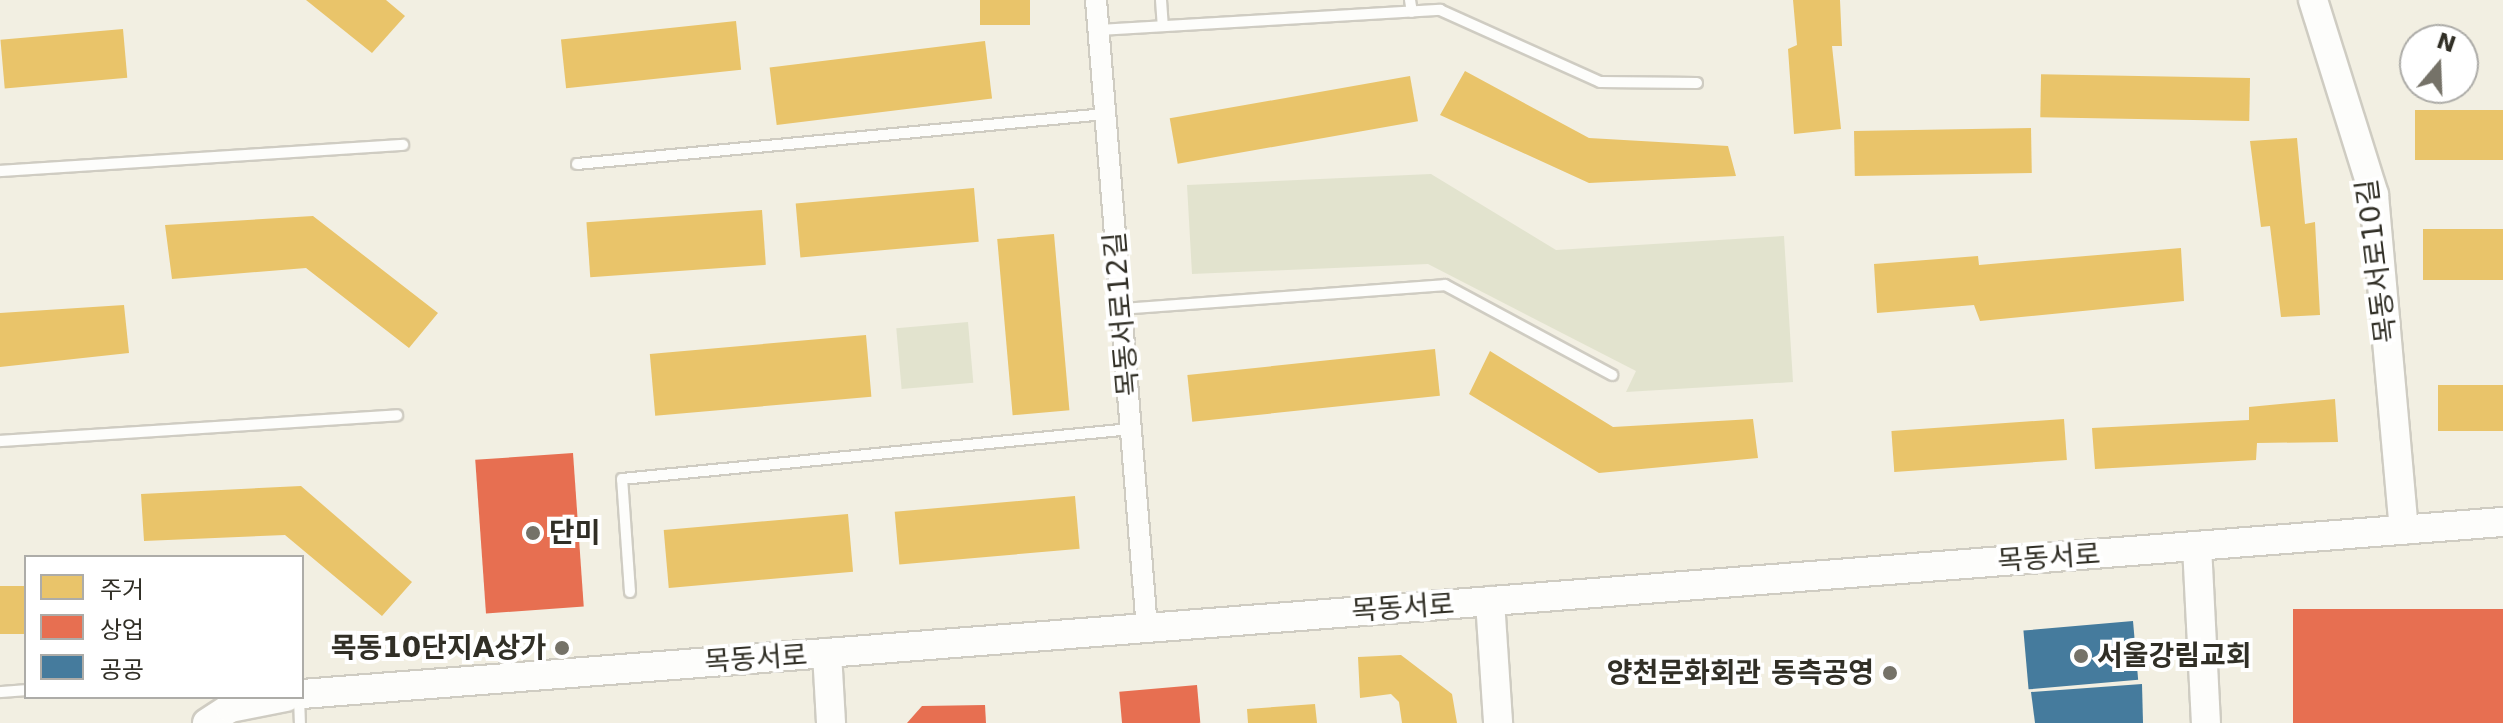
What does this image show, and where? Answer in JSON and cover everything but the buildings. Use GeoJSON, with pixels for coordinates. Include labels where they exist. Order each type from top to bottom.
{"type":"FeatureCollection","features":[{"type":"Feature","properties":{"kind":"main road","name":"목동서로10길"},"geometry":{"type":"LineString","coordinates":[[2313,0],[2374,195],[2404,530]]}},
{"type":"Feature","properties":{"kind":"main road","name":"목동서로"},"geometry":{"type":"LineString","coordinates":[[304,696],[2503,522]]}},
{"type":"Feature","properties":{"kind":"main road"},"geometry":{"type":"LineString","coordinates":[[2197,546],[2206,723]]}},
{"type":"Feature","properties":{"kind":"main road"},"geometry":{"type":"LineString","coordinates":[[1490,601],[1498,723]]}},
{"type":"Feature","properties":{"kind":"main road"},"geometry":{"type":"LineString","coordinates":[[827,653],[831,723]]}},
{"type":"Feature","properties":{"kind":"main road"},"geometry":{"type":"LineString","coordinates":[[207,723],[230,708],[276,699]]}},
{"type":"Feature","properties":{"kind":"street","name":"목동서로12길"},"geometry":{"type":"LineString","coordinates":[[1096,0],[1147,628]]}},
{"type":"Feature","properties":{"kind":"lane"},"geometry":{"type":"LineString","coordinates":[[1161,0],[1163,26]]}},
{"type":"Feature","properties":{"kind":"lane"},"geometry":{"type":"LineString","coordinates":[[1410,0],[1412,12]]}},
{"type":"Feature","properties":{"kind":"lane"},"geometry":{"type":"LineString","coordinates":[[1099,30],[1440,10],[1600,82],[1697,83]]}},
{"type":"Feature","properties":{"kind":"lane"},"geometry":{"type":"LineString","coordinates":[[577,164],[1105,114]]}},
{"type":"Feature","properties":{"kind":"lane"},"geometry":{"type":"LineString","coordinates":[[0,171],[403,145]]}},
{"type":"Feature","properties":{"kind":"lane"},"geometry":{"type":"LineString","coordinates":[[1121,309],[1445,285],[1612,375]]}},
{"type":"Feature","properties":{"kind":"lane"},"geometry":{"type":"LineString","coordinates":[[0,441],[397,415]]}},
{"type":"Feature","properties":{"kind":"lane"},"geometry":{"type":"LineString","coordinates":[[630,592],[622,479],[1131,429]]}},
{"type":"Feature","properties":{"kind":"lane"},"geometry":{"type":"LineString","coordinates":[[0,692],[24,690]]}},
{"type":"Feature","properties":{"kind":"lane"},"geometry":{"type":"LineString","coordinates":[[300,699],[300,723]]}},
{"type":"Feature","properties":{"kind":"green space"},"geometry":{"type":"Polygon","coordinates":[[[1431,174],[1556,250],[1784,236],[1793,382],[1626,392],[1636,371],[1428,264],[1192,274],[1187,185],[1431,174]]]}},
{"type":"Feature","properties":{"kind":"green space"},"geometry":{"type":"Polygon","coordinates":[[[968,322],[973,383],[902,389],[896,328],[968,322]]]}},
{"type":"Feature","properties":{"kind":"place","name":"단미"},"geometry":{"type":"Point","coordinates":[533,533]}},
{"type":"Feature","properties":{"kind":"place","name":"목동10단지A상가"},"geometry":{"type":"Point","coordinates":[562,648]}},
{"type":"Feature","properties":{"kind":"place","name":"서울강림교회"},"geometry":{"type":"Point","coordinates":[2081,656]}},
{"type":"Feature","properties":{"kind":"place","name":"양천문화회관 동측공영"},"geometry":{"type":"Point","coordinates":[1890,673]}}]}
